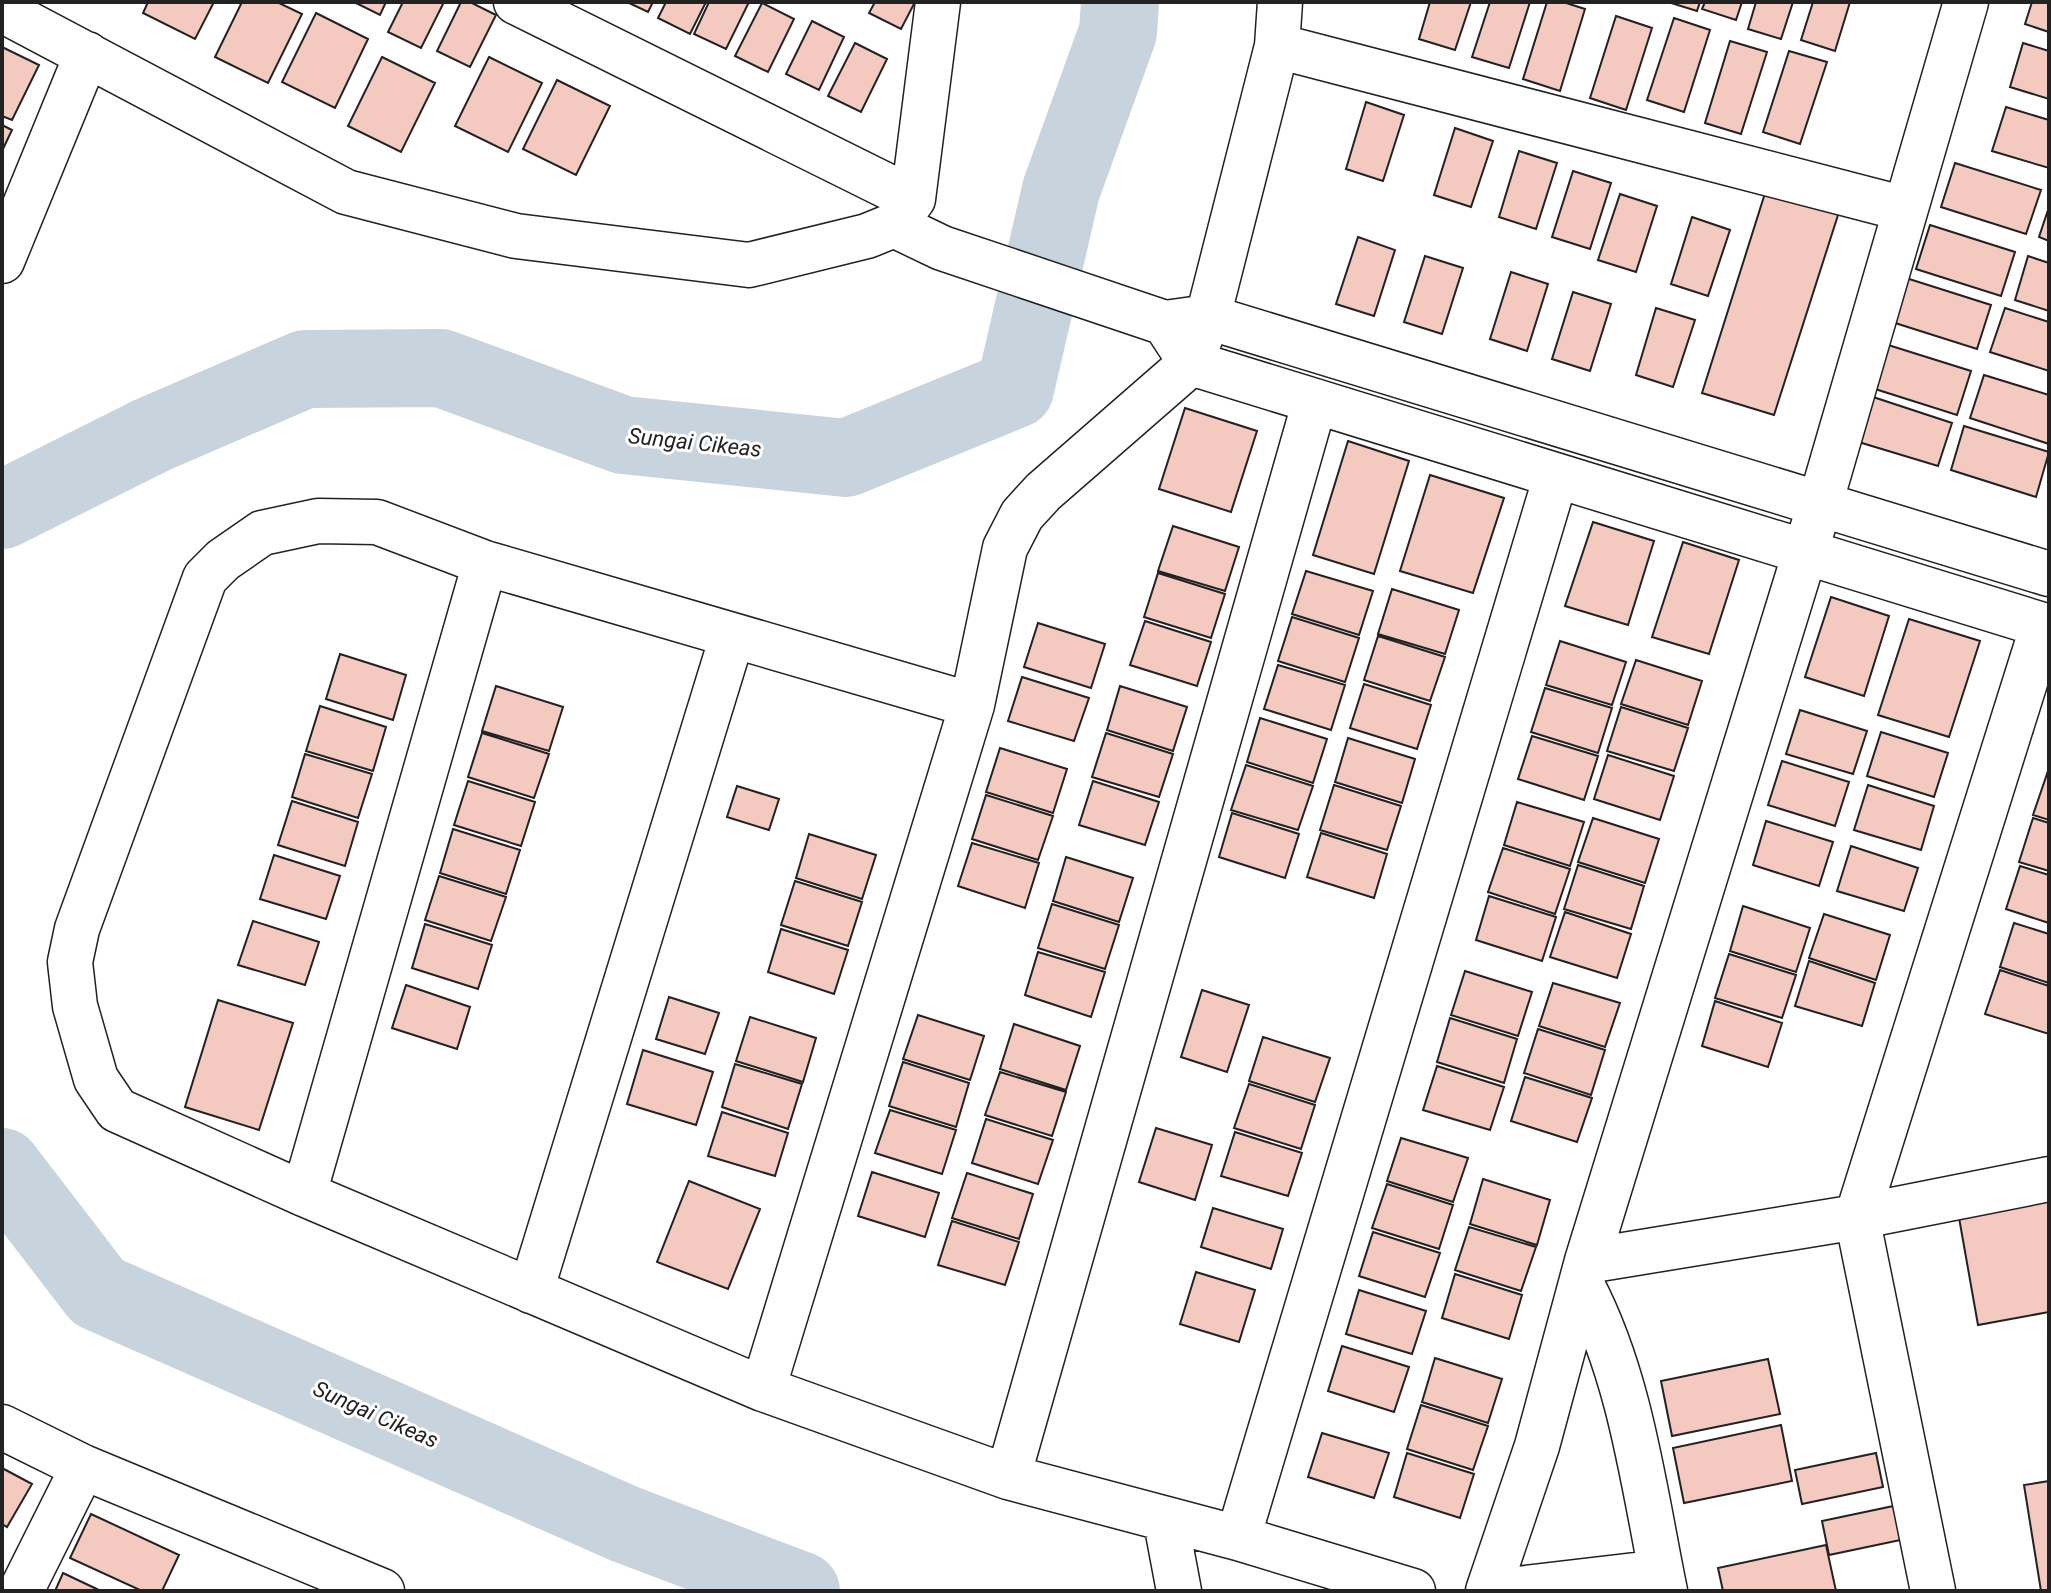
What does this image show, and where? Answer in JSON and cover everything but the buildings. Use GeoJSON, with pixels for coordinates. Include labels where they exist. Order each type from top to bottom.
{"type":"FeatureCollection","features":[{"type":"Feature","properties":{"kind":"street"},"geometry":{"type":"LineString","coordinates":[[516,2],[904,212],[942,248],[1165,323],[1208,317],[2049,574]]}},
{"type":"Feature","properties":{"kind":"street"},"geometry":{"type":"LineString","coordinates":[[2,10],[346,192],[516,236],[749,265],[867,236],[904,212],[938,2]]}},
{"type":"Feature","properties":{"kind":"street"},"geometry":{"type":"LineString","coordinates":[[763,1389],[972,705],[1005,548],[1022,515],[1043,492],[1191,363],[1208,317],[1277,46],[1280,2]]}},
{"type":"Feature","properties":{"kind":"street"},"geometry":{"type":"LineString","coordinates":[[1488,1591],[1537,1446],[1584,1273],[1820,504],[1966,2]]}},
{"type":"Feature","properties":{"kind":"street"},"geometry":{"type":"LineString","coordinates":[[1277,46],[1905,209]]}},
{"type":"Feature","properties":{"kind":"street"},"geometry":{"type":"LineString","coordinates":[[2,261],[87,54]]}},
{"type":"Feature","properties":{"kind":"street"},"geometry":{"type":"LineString","coordinates":[[1165,323],[1191,363],[2046,626],[1857,1217],[1933,1591]]}},
{"type":"Feature","properties":{"kind":"street"},"geometry":{"type":"LineString","coordinates":[[1008,1477],[1315,401]]}},
{"type":"Feature","properties":{"kind":"street"},"geometry":{"type":"LineString","coordinates":[[1238,1538],[1556,476]]}},
{"type":"Feature","properties":{"kind":"street"},"geometry":{"type":"LineString","coordinates":[[972,705],[485,563],[377,522],[318,521],[262,533],[223,560],[205,578],[77,929],[70,962],[75,1006],[96,1079],[117,1110],[304,1194],[763,1389],[1008,1477],[1166,1522],[1238,1538],[1413,1591]]}},
{"type":"Feature","properties":{"kind":"street"},"geometry":{"type":"LineString","coordinates":[[304,1194],[485,563]]}},
{"type":"Feature","properties":{"kind":"street"},"geometry":{"type":"LineString","coordinates":[[531,1291],[732,637]]}},
{"type":"Feature","properties":{"kind":"street"},"geometry":{"type":"LineString","coordinates":[[1584,1273],[2049,1179]]}},
{"type":"Feature","properties":{"kind":"street"},"geometry":{"type":"LineString","coordinates":[[1501,1591],[1663,1581],[1624,1398],[1584,1273]]}},
{"type":"Feature","properties":{"kind":"street"},"geometry":{"type":"LineString","coordinates":[[2,1427],[83,1467],[382,1591]]}},
{"type":"Feature","properties":{"kind":"street"},"geometry":{"type":"LineString","coordinates":[[21,1591],[83,1467]]}},
{"type":"Feature","properties":{"kind":"street"},"geometry":{"type":"LineString","coordinates":[[1166,1522],[1179,1591]]}},
{"type":"Feature","properties":{"kind":"waterway","name":"Sungai Cikeas"},"geometry":{"type":"LineString","coordinates":[[2,510],[152,435],[305,369],[441,368],[623,435],[846,458],[1015,389],[1061,190],[1118,32],[1120,2]]}},
{"type":"Feature","properties":{"kind":"waterway","name":"Sungai Cikeas"},"geometry":{"type":"LineString","coordinates":[[2,1167],[98,1292],[625,1524],[801,1591]]}}]}
